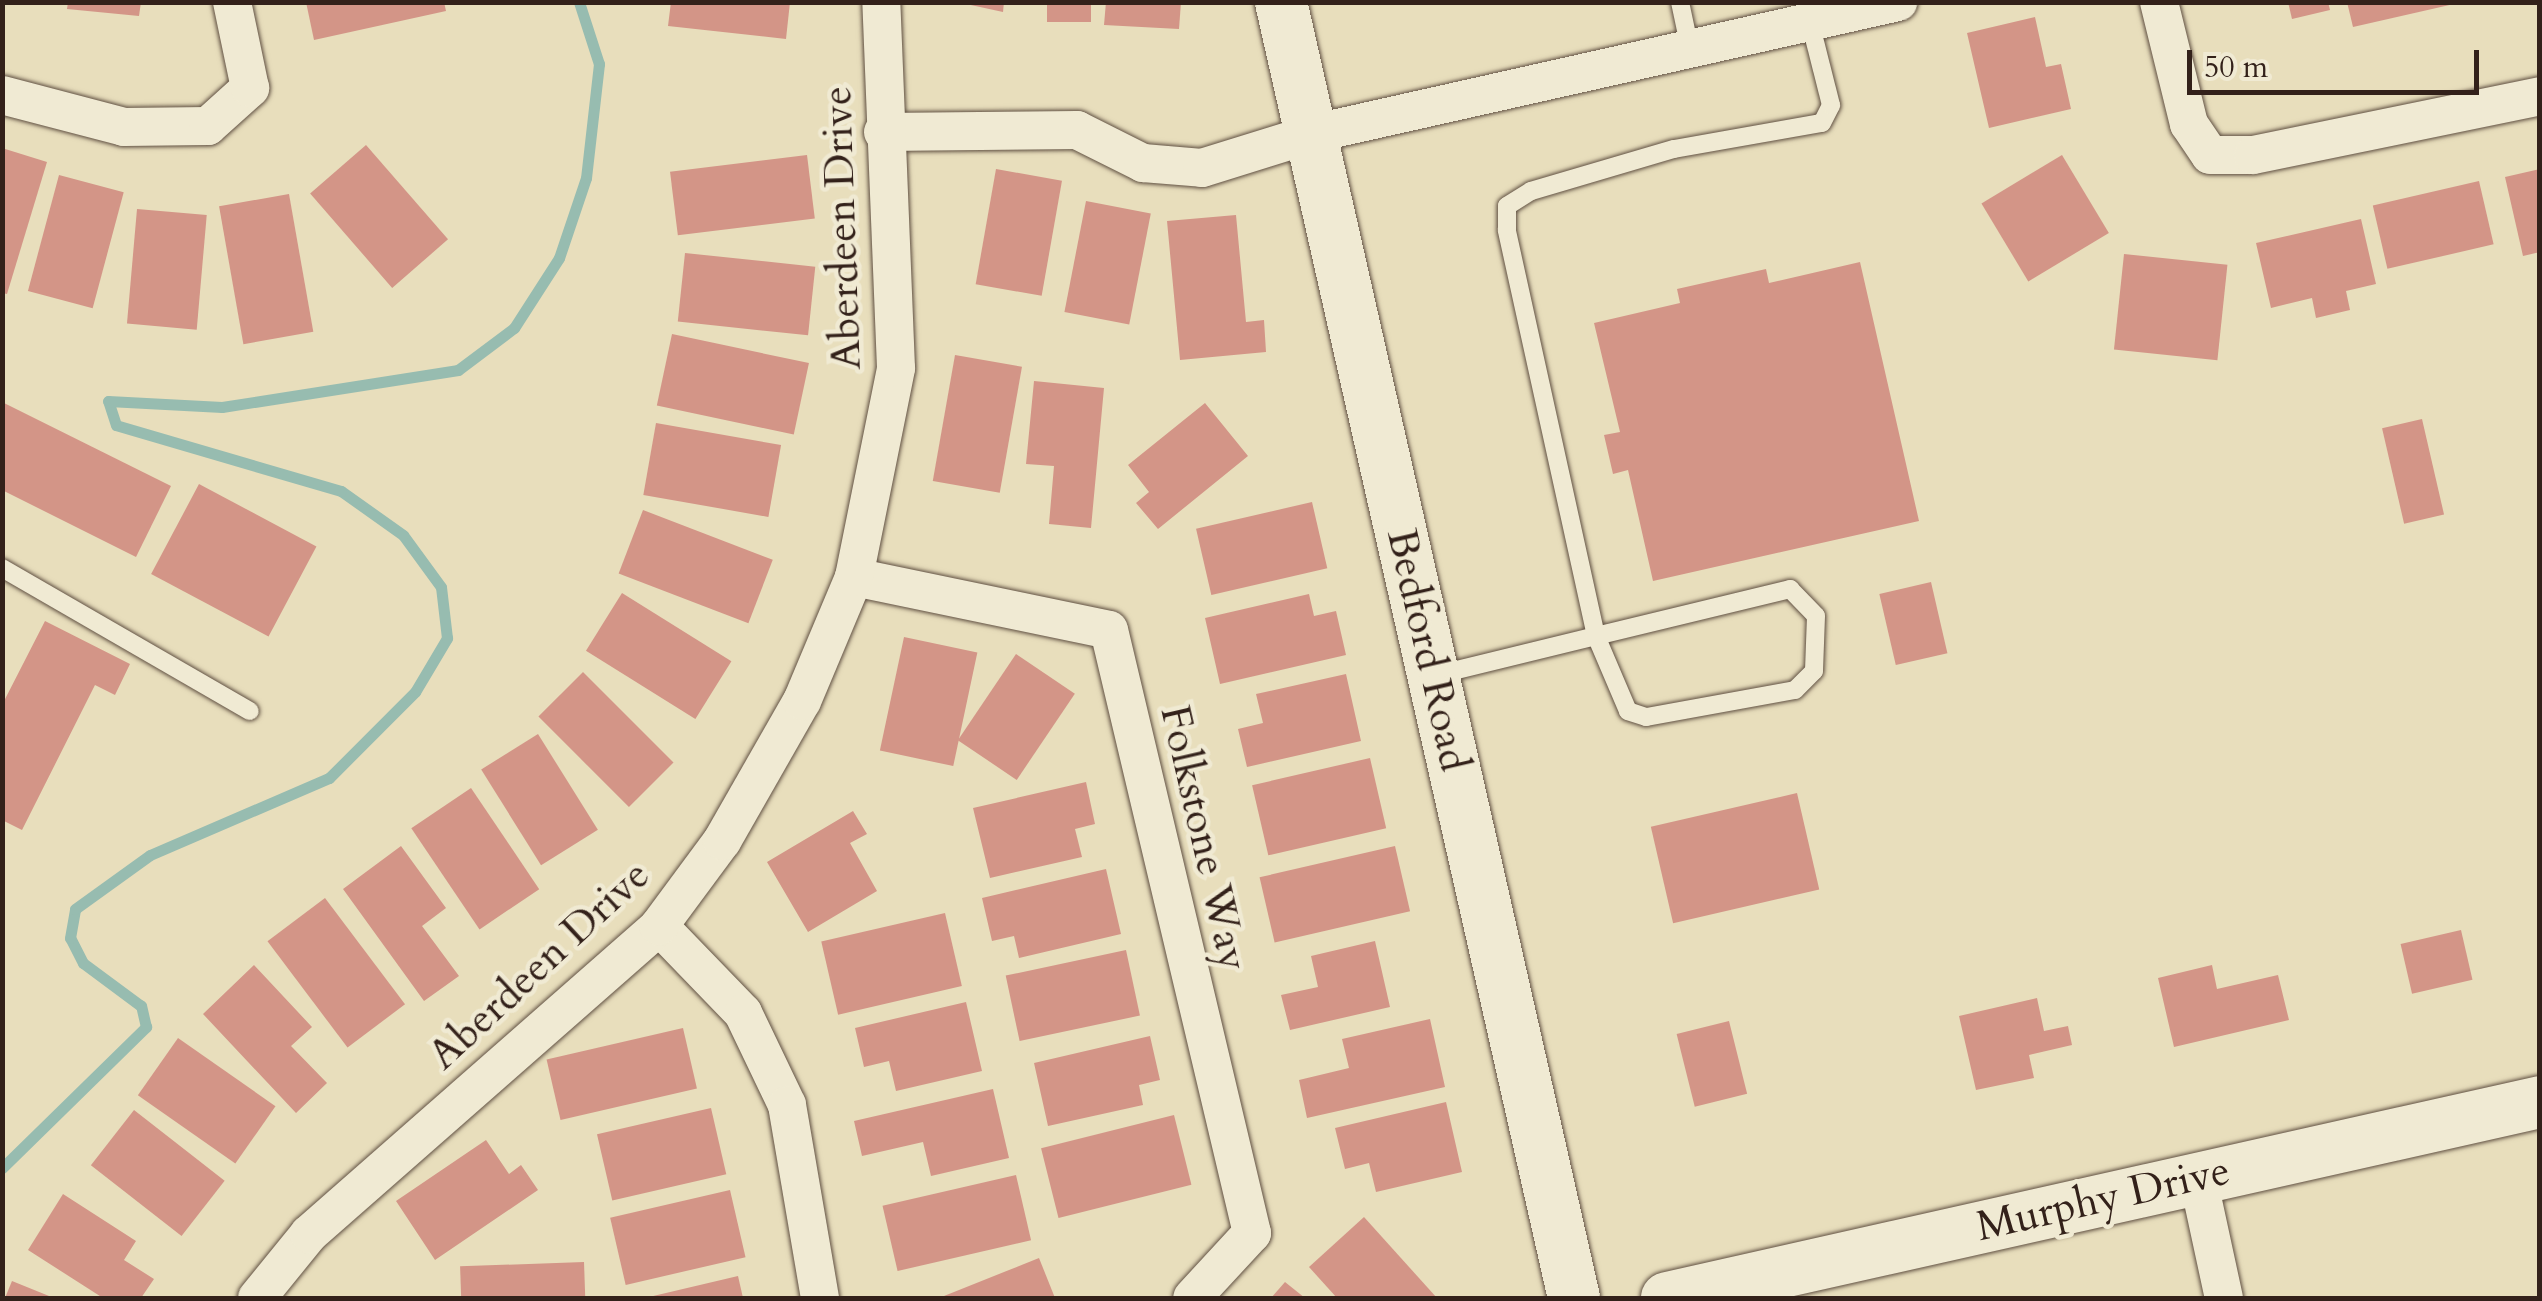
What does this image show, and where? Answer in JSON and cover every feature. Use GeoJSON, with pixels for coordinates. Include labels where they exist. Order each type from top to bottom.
{"type":"FeatureCollection","features":[{"type":"Feature","properties":{"kind":"main road","name":"Bedford Road"},"geometry":{"type":"LineString","coordinates":[[1281,2],[1574,1298]]}},
{"type":"Feature","properties":{"kind":"main road","name":"Murphy Drive"},"geometry":{"type":"LineString","coordinates":[[1667,1298],[2540,1102]]}},
{"type":"Feature","properties":{"kind":"street"},"geometry":{"type":"LineString","coordinates":[[2,95],[124,127],[208,126],[250,88],[232,2]]}},
{"type":"Feature","properties":{"kind":"street","name":"Aberdeen Drive"},"geometry":{"type":"LineString","coordinates":[[257,1298],[309,1234],[658,926],[722,841],[802,701],[854,577],[896,368],[883,132],[881,2]]}},
{"type":"Feature","properties":{"kind":"street"},"geometry":{"type":"LineString","coordinates":[[883,132],[1077,130],[1176,168],[1690,49],[1807,12],[1898,2]]}},
{"type":"Feature","properties":{"kind":"street"},"geometry":{"type":"LineString","coordinates":[[2159,2],[2188,124],[2210,156],[2254,155],[2540,96]]}},
{"type":"Feature","properties":{"kind":"street","name":"Folkstone Way"},"geometry":{"type":"LineString","coordinates":[[854,577],[1109,630],[1252,1233],[1192,1298]]}},
{"type":"Feature","properties":{"kind":"street"},"geometry":{"type":"LineString","coordinates":[[658,926],[743,1013],[788,1106],[820,1298]]}},
{"type":"Feature","properties":{"kind":"street"},"geometry":{"type":"LineString","coordinates":[[2198,1178],[2224,1298]]}},
{"type":"Feature","properties":{"kind":"lane"},"geometry":{"type":"LineString","coordinates":[[1680,2],[1690,49]]}},
{"type":"Feature","properties":{"kind":"lane"},"geometry":{"type":"LineString","coordinates":[[1434,675],[1596,636],[1790,589],[1816,616],[1820,655],[1794,690],[1646,717],[1628,711],[1610,682],[1596,636],[1507,206],[1531,191],[1674,149],[1822,123],[1832,105],[1807,12]]}},
{"type":"Feature","properties":{"kind":"lane"},"geometry":{"type":"LineString","coordinates":[[2,568],[250,710]]}},
{"type":"Feature","properties":{"kind":"building"},"geometry":{"type":"Polygon","coordinates":[[[68,2],[141,2],[139,16],[67,9],[68,2]]]}},
{"type":"Feature","properties":{"kind":"building"},"geometry":{"type":"Polygon","coordinates":[[[306,2],[444,2],[446,11],[314,40],[306,2]]]}},
{"type":"Feature","properties":{"kind":"building"},"geometry":{"type":"Polygon","coordinates":[[[671,2],[790,2],[786,39],[668,26],[671,2]]]}},
{"type":"Feature","properties":{"kind":"building"},"geometry":{"type":"Polygon","coordinates":[[[957,2],[1004,2],[1003,12],[957,2]]]}},
{"type":"Feature","properties":{"kind":"building"},"geometry":{"type":"Polygon","coordinates":[[[1047,2],[1091,2],[1091,22],[1047,22],[1047,2]]]}},
{"type":"Feature","properties":{"kind":"building"},"geometry":{"type":"Polygon","coordinates":[[[1106,2],[1181,2],[1179,29],[1104,25],[1106,2]]]}},
{"type":"Feature","properties":{"kind":"building"},"geometry":{"type":"Polygon","coordinates":[[[2288,2],[2328,2],[2330,10],[2292,19],[2288,2]]]}},
{"type":"Feature","properties":{"kind":"building"},"geometry":{"type":"Polygon","coordinates":[[[2347,2],[2454,2],[2454,4],[2353,27],[2347,2]]]}},
{"type":"Feature","properties":{"kind":"building"},"geometry":{"type":"Polygon","coordinates":[[[2035,17],[2046,67],[2061,64],[2071,109],[1989,128],[1967,33],[2035,17]]]}},
{"type":"Feature","properties":{"kind":"building"},"geometry":{"type":"Polygon","coordinates":[[[366,145],[448,239],[392,288],[310,194],[366,145]]]}},
{"type":"Feature","properties":{"kind":"building"},"geometry":{"type":"Polygon","coordinates":[[[2,148],[47,162],[7,294],[2,293],[2,148]]]}},
{"type":"Feature","properties":{"kind":"building"},"geometry":{"type":"Polygon","coordinates":[[[807,155],[815,219],[678,235],[670,172],[807,155]]]}},
{"type":"Feature","properties":{"kind":"building"},"geometry":{"type":"Polygon","coordinates":[[[2062,155],[2109,233],[2028,281],[1981,203],[2062,155]]]}},
{"type":"Feature","properties":{"kind":"building"},"geometry":{"type":"Polygon","coordinates":[[[996,169],[1062,181],[1042,296],[976,284],[996,169]]]}},
{"type":"Feature","properties":{"kind":"building"},"geometry":{"type":"Polygon","coordinates":[[[2540,169],[2540,252],[2523,256],[2505,177],[2540,169]]]}},
{"type":"Feature","properties":{"kind":"building"},"geometry":{"type":"Polygon","coordinates":[[[59,175],[124,192],[93,308],[28,291],[59,175]]]}},
{"type":"Feature","properties":{"kind":"building"},"geometry":{"type":"Polygon","coordinates":[[[2479,181],[2494,244],[2387,269],[2373,206],[2479,181]]]}},
{"type":"Feature","properties":{"kind":"building"},"geometry":{"type":"Polygon","coordinates":[[[289,194],[313,332],[243,344],[219,206],[289,194]]]}},
{"type":"Feature","properties":{"kind":"building"},"geometry":{"type":"Polygon","coordinates":[[[1086,201],[1151,214],[1129,325],[1064,312],[1086,201]]]}},
{"type":"Feature","properties":{"kind":"building"},"geometry":{"type":"Polygon","coordinates":[[[137,209],[207,215],[197,330],[127,324],[137,209]]]}},
{"type":"Feature","properties":{"kind":"building"},"geometry":{"type":"Polygon","coordinates":[[[1236,215],[1246,322],[1264,320],[1266,352],[1180,360],[1167,221],[1236,215]]]}},
{"type":"Feature","properties":{"kind":"building"},"geometry":{"type":"Polygon","coordinates":[[[2361,219],[2376,284],[2346,291],[2350,310],[2316,318],[2312,298],[2271,308],[2256,243],[2361,219]]]}},
{"type":"Feature","properties":{"kind":"building"},"geometry":{"type":"Polygon","coordinates":[[[685,253],[815,267],[808,335],[678,322],[685,253]]]}},
{"type":"Feature","properties":{"kind":"building"},"geometry":{"type":"Polygon","coordinates":[[[2124,254],[2227,265],[2217,360],[2114,349],[2124,254]]]}},
{"type":"Feature","properties":{"kind":"building"},"geometry":{"type":"Polygon","coordinates":[[[1860,262],[1919,521],[1653,581],[1628,470],[1613,474],[1604,435],[1620,432],[1594,323],[1680,303],[1677,289],[1766,269],[1769,283],[1860,262]]]}},
{"type":"Feature","properties":{"kind":"building"},"geometry":{"type":"Polygon","coordinates":[[[672,334],[809,363],[794,435],[657,405],[672,334]]]}},
{"type":"Feature","properties":{"kind":"building"},"geometry":{"type":"Polygon","coordinates":[[[955,355],[1022,367],[1000,493],[933,481],[955,355]]]}},
{"type":"Feature","properties":{"kind":"building"},"geometry":{"type":"Polygon","coordinates":[[[1034,381],[1104,388],[1091,528],[1049,524],[1054,466],[1026,464],[1034,381]]]}},
{"type":"Feature","properties":{"kind":"building"},"geometry":{"type":"Polygon","coordinates":[[[2,402],[171,486],[136,557],[2,490],[2,402]]]}},
{"type":"Feature","properties":{"kind":"building"},"geometry":{"type":"Polygon","coordinates":[[[1205,403],[1248,456],[1158,529],[1136,503],[1149,492],[1128,465],[1205,403]]]}},
{"type":"Feature","properties":{"kind":"building"},"geometry":{"type":"Polygon","coordinates":[[[2422,419],[2444,514],[2404,524],[2382,428],[2422,419]]]}},
{"type":"Feature","properties":{"kind":"building"},"geometry":{"type":"Polygon","coordinates":[[[656,423],[781,445],[768,517],[643,495],[656,423]]]}},
{"type":"Feature","properties":{"kind":"building"},"geometry":{"type":"Polygon","coordinates":[[[199,484],[316,546],[269,637],[151,574],[199,484]]]}},
{"type":"Feature","properties":{"kind":"building"},"geometry":{"type":"Polygon","coordinates":[[[1312,502],[1327,568],[1211,595],[1196,529],[1312,502]]]}},
{"type":"Feature","properties":{"kind":"building"},"geometry":{"type":"Polygon","coordinates":[[[643,510],[773,560],[748,623],[619,573],[643,510]]]}},
{"type":"Feature","properties":{"kind":"building"},"geometry":{"type":"Polygon","coordinates":[[[1931,582],[1947,653],[1896,665],[1879,594],[1931,582]]]}},
{"type":"Feature","properties":{"kind":"building"},"geometry":{"type":"Polygon","coordinates":[[[622,593],[731,661],[695,719],[586,651],[622,593]]]}},
{"type":"Feature","properties":{"kind":"building"},"geometry":{"type":"Polygon","coordinates":[[[1309,594],[1314,616],[1336,611],[1346,655],[1220,684],[1205,618],[1309,594]]]}},
{"type":"Feature","properties":{"kind":"building"},"geometry":{"type":"Polygon","coordinates":[[[45,621],[130,664],[115,695],[95,685],[22,830],[2,820],[2,705],[45,621]]]}},
{"type":"Feature","properties":{"kind":"building"},"geometry":{"type":"Polygon","coordinates":[[[904,637],[977,653],[953,766],[880,750],[904,637]]]}},
{"type":"Feature","properties":{"kind":"building"},"geometry":{"type":"Polygon","coordinates":[[[1016,654],[1075,694],[1017,780],[958,740],[1016,654]]]}},
{"type":"Feature","properties":{"kind":"building"},"geometry":{"type":"Polygon","coordinates":[[[583,672],[674,763],[629,807],[538,717],[583,672]]]}},
{"type":"Feature","properties":{"kind":"building"},"geometry":{"type":"Polygon","coordinates":[[[1346,674],[1361,741],[1247,767],[1238,729],[1263,723],[1256,694],[1346,674]]]}},
{"type":"Feature","properties":{"kind":"building"},"geometry":{"type":"Polygon","coordinates":[[[538,734],[598,830],[541,865],[481,770],[538,734]]]}},
{"type":"Feature","properties":{"kind":"building"},"geometry":{"type":"Polygon","coordinates":[[[1370,758],[1386,828],[1268,855],[1252,785],[1370,758]]]}},
{"type":"Feature","properties":{"kind":"building"},"geometry":{"type":"Polygon","coordinates":[[[1086,782],[1095,824],[1075,829],[1082,857],[990,878],[973,808],[1086,782]]]}},
{"type":"Feature","properties":{"kind":"building"},"geometry":{"type":"Polygon","coordinates":[[[471,788],[539,889],[480,929],[411,828],[471,788]]]}},
{"type":"Feature","properties":{"kind":"building"},"geometry":{"type":"Polygon","coordinates":[[[1797,793],[1819,889],[1673,923],[1651,827],[1797,793]]]}},
{"type":"Feature","properties":{"kind":"building"},"geometry":{"type":"Polygon","coordinates":[[[853,811],[867,834],[850,843],[877,891],[808,932],[767,862],[853,811]]]}},
{"type":"Feature","properties":{"kind":"building"},"geometry":{"type":"Polygon","coordinates":[[[401,846],[446,908],[422,926],[459,976],[424,1001],[343,889],[401,846]]]}},
{"type":"Feature","properties":{"kind":"building"},"geometry":{"type":"Polygon","coordinates":[[[1395,846],[1410,911],[1275,943],[1260,877],[1395,846]]]}},
{"type":"Feature","properties":{"kind":"building"},"geometry":{"type":"Polygon","coordinates":[[[1106,869],[1121,934],[1019,958],[1014,936],[992,941],[982,898],[1106,869]]]}},
{"type":"Feature","properties":{"kind":"building"},"geometry":{"type":"Polygon","coordinates":[[[325,898],[405,1004],[348,1048],[267,941],[325,898]]]}},
{"type":"Feature","properties":{"kind":"building"},"geometry":{"type":"Polygon","coordinates":[[[945,913],[962,986],[838,1015],[821,942],[945,913]]]}},
{"type":"Feature","properties":{"kind":"building"},"geometry":{"type":"Polygon","coordinates":[[[2461,930],[2472,980],[2412,994],[2401,944],[2461,930]]]}},
{"type":"Feature","properties":{"kind":"building"},"geometry":{"type":"Polygon","coordinates":[[[1375,941],[1390,1007],[1290,1030],[1281,995],[1318,987],[1311,956],[1375,941]]]}},
{"type":"Feature","properties":{"kind":"building"},"geometry":{"type":"Polygon","coordinates":[[[1126,950],[1140,1016],[1020,1041],[1006,976],[1126,950]]]}},
{"type":"Feature","properties":{"kind":"building"},"geometry":{"type":"Polygon","coordinates":[[[254,965],[312,1027],[291,1046],[327,1083],[296,1113],[203,1014],[254,965]]]}},
{"type":"Feature","properties":{"kind":"building"},"geometry":{"type":"Polygon","coordinates":[[[2212,965],[2217,989],[2278,975],[2289,1020],[2174,1047],[2158,978],[2212,965]]]}},
{"type":"Feature","properties":{"kind":"building"},"geometry":{"type":"Polygon","coordinates":[[[2037,998],[2044,1031],[2068,1026],[2072,1045],[2029,1055],[2034,1078],[1976,1090],[1959,1016],[2037,998]]]}},
{"type":"Feature","properties":{"kind":"building"},"geometry":{"type":"Polygon","coordinates":[[[966,1002],[982,1071],[896,1091],[889,1061],[864,1067],[855,1028],[966,1002]]]}},
{"type":"Feature","properties":{"kind":"building"},"geometry":{"type":"Polygon","coordinates":[[[1430,1019],[1445,1087],[1307,1118],[1299,1080],[1349,1068],[1342,1039],[1430,1019]]]}},
{"type":"Feature","properties":{"kind":"building"},"geometry":{"type":"Polygon","coordinates":[[[1729,1021],[1747,1094],[1695,1107],[1677,1034],[1729,1021]]]}},
{"type":"Feature","properties":{"kind":"building"},"geometry":{"type":"Polygon","coordinates":[[[683,1028],[697,1088],[561,1120],[547,1059],[683,1028]]]}},
{"type":"Feature","properties":{"kind":"building"},"geometry":{"type":"Polygon","coordinates":[[[1150,1036],[1160,1080],[1139,1085],[1143,1105],[1048,1126],[1034,1063],[1150,1036]]]}},
{"type":"Feature","properties":{"kind":"building"},"geometry":{"type":"Polygon","coordinates":[[[178,1038],[275,1106],[235,1164],[138,1095],[178,1038]]]}},
{"type":"Feature","properties":{"kind":"building"},"geometry":{"type":"Polygon","coordinates":[[[993,1089],[1009,1158],[931,1176],[923,1142],[862,1156],[854,1121],[993,1089]]]}},
{"type":"Feature","properties":{"kind":"building"},"geometry":{"type":"Polygon","coordinates":[[[1446,1102],[1462,1172],[1376,1192],[1369,1163],[1345,1169],[1335,1128],[1446,1102]]]}},
{"type":"Feature","properties":{"kind":"building"},"geometry":{"type":"Polygon","coordinates":[[[711,1108],[726,1174],[612,1201],[597,1134],[711,1108]]]}},
{"type":"Feature","properties":{"kind":"building"},"geometry":{"type":"Polygon","coordinates":[[[134,1110],[225,1181],[182,1236],[91,1165],[134,1110]]]}},
{"type":"Feature","properties":{"kind":"building"},"geometry":{"type":"Polygon","coordinates":[[[1174,1115],[1191,1185],[1058,1218],[1041,1148],[1174,1115]]]}},
{"type":"Feature","properties":{"kind":"building"},"geometry":{"type":"Polygon","coordinates":[[[486,1140],[509,1174],[521,1165],[538,1190],[435,1260],[396,1201],[486,1140]]]}},
{"type":"Feature","properties":{"kind":"building"},"geometry":{"type":"Polygon","coordinates":[[[1016,1175],[1031,1240],[898,1271],[883,1206],[1016,1175]]]}},
{"type":"Feature","properties":{"kind":"building"},"geometry":{"type":"Polygon","coordinates":[[[730,1190],[746,1257],[626,1285],[610,1218],[730,1190]]]}},
{"type":"Feature","properties":{"kind":"building"},"geometry":{"type":"Polygon","coordinates":[[[63,1194],[136,1241],[124,1260],[154,1279],[141,1298],[103,1298],[28,1250],[63,1194]]]}},
{"type":"Feature","properties":{"kind":"building"},"geometry":{"type":"Polygon","coordinates":[[[1364,1217],[1437,1298],[1337,1298],[1309,1267],[1364,1217]]]}},
{"type":"Feature","properties":{"kind":"building"},"geometry":{"type":"Polygon","coordinates":[[[1039,1258],[1055,1298],[939,1298],[1039,1258]]]}},
{"type":"Feature","properties":{"kind":"building"},"geometry":{"type":"Polygon","coordinates":[[[584,1262],[585,1298],[461,1298],[460,1266],[584,1262]]]}},
{"type":"Feature","properties":{"kind":"building"},"geometry":{"type":"Polygon","coordinates":[[[738,1276],[743,1298],[649,1298],[649,1297],[738,1276]]]}},
{"type":"Feature","properties":{"kind":"building"},"geometry":{"type":"Polygon","coordinates":[[[12,1281],[54,1298],[5,1298],[12,1281]]]}},
{"type":"Feature","properties":{"kind":"building"},"geometry":{"type":"Polygon","coordinates":[[[1285,1282],[1305,1298],[1271,1298],[1285,1282]]]}},
{"type":"Feature","properties":{"kind":"waterway"},"geometry":{"type":"LineString","coordinates":[[2,1168],[146,1027],[141,1006],[83,963],[70,938],[75,909],[150,855],[329,778],[415,692],[447,638],[441,587],[403,535],[341,491],[116,425],[108,401],[222,407],[458,370],[514,328],[559,258],[586,178],[599,64],[579,2]]}}]}
